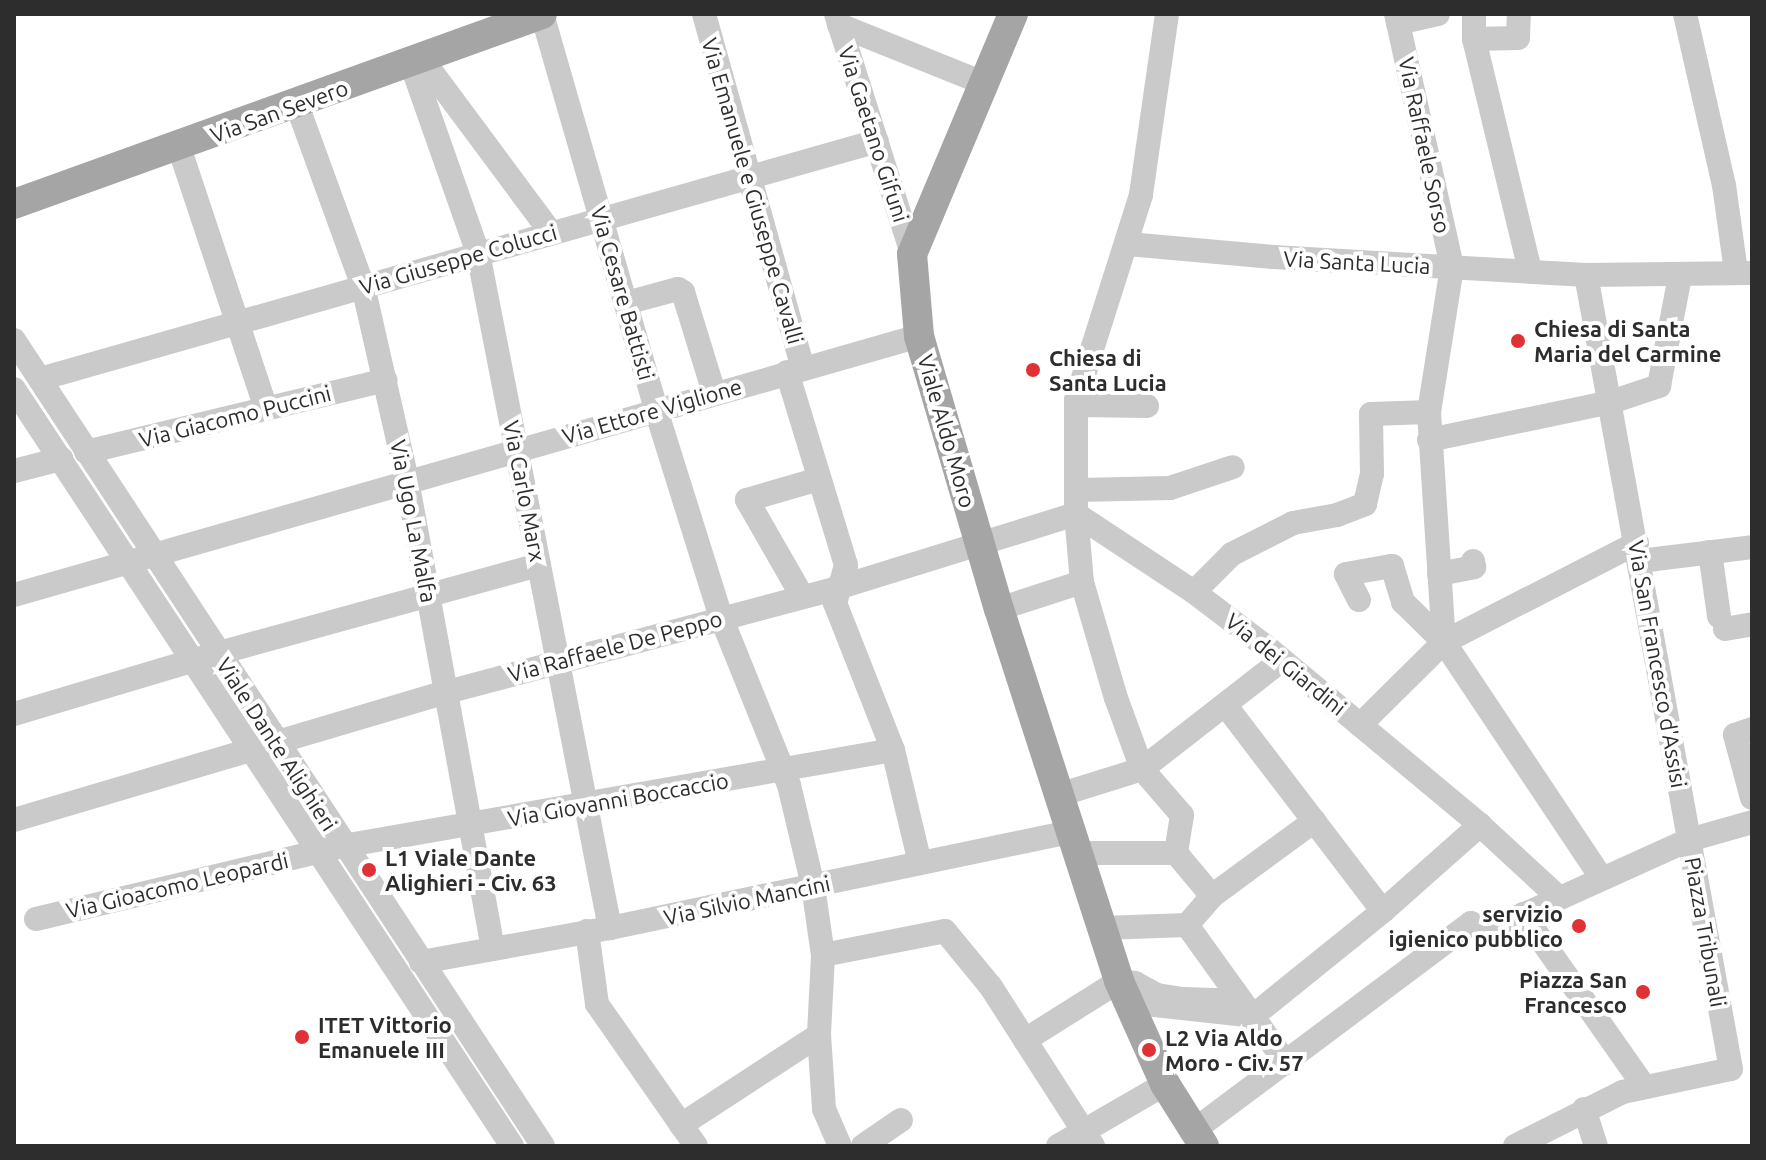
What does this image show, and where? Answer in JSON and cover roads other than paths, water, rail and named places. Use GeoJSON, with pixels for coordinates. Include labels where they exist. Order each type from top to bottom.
{"type":"FeatureCollection","features":[{"type":"Feature","properties":{"kind":"main road","name":"Via San Severo"},"geometry":{"type":"LineString","coordinates":[[14,204],[297,105],[542,14]]}},
{"type":"Feature","properties":{"kind":"main road","name":"Viale Aldo Moro"},"geometry":{"type":"LineString","coordinates":[[1013,14],[912,254],[919,336],[999,609],[1123,992],[1165,1084],[1198,1138]]}},
{"type":"Feature","properties":{"kind":"street","name":"Via Cesare Battisti"},"geometry":{"type":"LineString","coordinates":[[542,14],[656,410],[721,617],[784,769],[813,886],[823,955],[819,1035],[824,1109],[840,1146]]}},
{"type":"Feature","properties":{"kind":"street","name":"Via Emanuele e Giuseppe Cavalli"},"geometry":{"type":"LineString","coordinates":[[704,14],[748,177],[819,479],[846,565],[835,603],[893,750],[920,863]]}},
{"type":"Feature","properties":{"kind":"street","name":"Via Raffaele Sorso"},"geometry":{"type":"LineString","coordinates":[[1438,14],[1397,19],[1452,267]]}},
{"type":"Feature","properties":{"kind":"street"},"geometry":{"type":"LineString","coordinates":[[1474,14],[1474,39],[1530,271]]}},
{"type":"Feature","properties":{"kind":"street"},"geometry":{"type":"LineString","coordinates":[[1474,39],[1518,38],[1519,14]]}},
{"type":"Feature","properties":{"kind":"street"},"geometry":{"type":"LineString","coordinates":[[1685,14],[1744,273]]}},
{"type":"Feature","properties":{"kind":"street"},"geometry":{"type":"LineString","coordinates":[[1174,15],[1141,195],[1076,405],[1076,502],[1082,582],[1116,698],[1142,769],[1182,815],[1176,853]]}},
{"type":"Feature","properties":{"kind":"street"},"geometry":{"type":"LineString","coordinates":[[838,19],[983,83]]}},
{"type":"Feature","properties":{"kind":"street","name":"Via Gaetano Gifuni"},"geometry":{"type":"LineString","coordinates":[[838,19],[912,254]]}},
{"type":"Feature","properties":{"kind":"street"},"geometry":{"type":"LineString","coordinates":[[416,61],[551,233]]}},
{"type":"Feature","properties":{"kind":"street","name":"Via Carlo Marx"},"geometry":{"type":"LineString","coordinates":[[416,61],[478,253],[588,806],[598,930],[597,1004],[696,1146]]}},
{"type":"Feature","properties":{"kind":"street","name":"Via Ugo La Malfa"},"geometry":{"type":"LineString","coordinates":[[297,105],[363,286],[385,380],[407,480],[493,947]]}},
{"type":"Feature","properties":{"kind":"street","name":"Via Giuseppe Colucci"},"geometry":{"type":"LineString","coordinates":[[40,379],[877,141]]}},
{"type":"Feature","properties":{"kind":"street"},"geometry":{"type":"LineString","coordinates":[[179,147],[266,408]]}},
{"type":"Feature","properties":{"kind":"street","name":"Via Santa Lucia"},"geometry":{"type":"LineString","coordinates":[[1128,244],[1273,257],[1586,275],[1744,273]]}},
{"type":"Feature","properties":{"kind":"street"},"geometry":{"type":"LineString","coordinates":[[1444,642],[1429,412],[1452,267]]}},
{"type":"Feature","properties":{"kind":"street","name":"Via San Francesco d'Assisi"},"geometry":{"type":"LineString","coordinates":[[1586,275],[1639,552],[1689,840]]}},
{"type":"Feature","properties":{"kind":"street"},"geometry":{"type":"LineString","coordinates":[[1429,440],[1611,402],[1659,386],[1680,276]]}},
{"type":"Feature","properties":{"kind":"street"},"geometry":{"type":"LineString","coordinates":[[626,303],[678,289],[683,292],[714,393]]}},
{"type":"Feature","properties":{"kind":"street","name":"Via Ettore Viglione"},"geometry":{"type":"LineString","coordinates":[[14,595],[407,480],[919,336]]}},
{"type":"Feature","properties":{"kind":"street","name":"Viale Dante Alighieri"},"geometry":{"type":"LineString","coordinates":[[14,340],[343,846],[543,1146]]}},
{"type":"Feature","properties":{"kind":"street","name":"Via Giacomo Puccini"},"geometry":{"type":"LineString","coordinates":[[86,452],[385,380]]}},
{"type":"Feature","properties":{"kind":"street","name":"Viale Dante Alighieri"},"geometry":{"type":"LineString","coordinates":[[15,392],[512,1146]]}},
{"type":"Feature","properties":{"kind":"street"},"geometry":{"type":"LineString","coordinates":[[1076,405],[1147,406]]}},
{"type":"Feature","properties":{"kind":"street"},"geometry":{"type":"LineString","coordinates":[[1194,592],[1232,554],[1293,523],[1337,515],[1365,504],[1372,474],[1371,414],[1429,412]]}},
{"type":"Feature","properties":{"kind":"street"},"geometry":{"type":"LineString","coordinates":[[14,471],[61,459]]}},
{"type":"Feature","properties":{"kind":"street"},"geometry":{"type":"LineString","coordinates":[[980,543],[1076,502],[1170,488],[1233,467]]}},
{"type":"Feature","properties":{"kind":"street"},"geometry":{"type":"LineString","coordinates":[[802,596],[747,500],[819,479]]}},
{"type":"Feature","properties":{"kind":"street","name":"Via dei Giardini"},"geometry":{"type":"LineString","coordinates":[[1076,502],[1282,660],[1480,825],[1558,897]]}},
{"type":"Feature","properties":{"kind":"street","name":"Via Raffaele De Peppo"},"geometry":{"type":"LineString","coordinates":[[14,820],[447,692],[837,588],[980,543]]}},
{"type":"Feature","properties":{"kind":"street"},"geometry":{"type":"LineString","coordinates":[[1360,725],[1444,642],[1639,552],[1710,552],[1752,547]]}},
{"type":"Feature","properties":{"kind":"street"},"geometry":{"type":"LineString","coordinates":[[1710,552],[1722,622],[1752,624]]}},
{"type":"Feature","properties":{"kind":"street"},"geometry":{"type":"LineString","coordinates":[[1439,574],[1474,567],[1473,561]]}},
{"type":"Feature","properties":{"kind":"street"},"geometry":{"type":"LineString","coordinates":[[14,714],[195,663],[219,653],[539,565]]}},
{"type":"Feature","properties":{"kind":"street"},"geometry":{"type":"LineString","coordinates":[[1359,600],[1346,574],[1392,566],[1403,602],[1444,642],[1601,877]]}},
{"type":"Feature","properties":{"kind":"street"},"geometry":{"type":"LineString","coordinates":[[999,609],[1082,582]]}},
{"type":"Feature","properties":{"kind":"street"},"geometry":{"type":"LineString","coordinates":[[1059,795],[1142,769],[1282,660]]}},
{"type":"Feature","properties":{"kind":"street"},"geometry":{"type":"LineString","coordinates":[[1226,706],[1383,911]]}},
{"type":"Feature","properties":{"kind":"street"},"geometry":{"type":"LineString","coordinates":[[1750,792],[1735,735],[1752,729]]}},
{"type":"Feature","properties":{"kind":"street","name":"Via Giovanni Boccaccio"},"geometry":{"type":"LineString","coordinates":[[343,846],[588,806],[893,750]]}},
{"type":"Feature","properties":{"kind":"street"},"geometry":{"type":"LineString","coordinates":[[1103,928],[1187,925],[1212,896],[1314,821]]}},
{"type":"Feature","properties":{"kind":"street"},"geometry":{"type":"LineString","coordinates":[[1689,840],[1752,822]]}},
{"type":"Feature","properties":{"kind":"street"},"geometry":{"type":"LineString","coordinates":[[1123,992],[1253,1016],[1383,911],[1480,825]]}},
{"type":"Feature","properties":{"kind":"street","name":"Piazza Tribunali"},"geometry":{"type":"LineString","coordinates":[[1479,927],[1523,914],[1689,840],[1742,1068],[1644,1086],[1584,1109],[1515,1146]]}},
{"type":"Feature","properties":{"kind":"street"},"geometry":{"type":"LineString","coordinates":[[1075,842],[1176,853],[1212,896]]}},
{"type":"Feature","properties":{"kind":"street","name":"Via Silvio Mancini"},"geometry":{"type":"LineString","coordinates":[[421,962],[598,930],[920,863],[1075,842]]}},
{"type":"Feature","properties":{"kind":"street","name":"Via Gioacomo Leopardi"},"geometry":{"type":"LineString","coordinates":[[36,919],[343,846]]}},
{"type":"Feature","properties":{"kind":"street"},"geometry":{"type":"LineString","coordinates":[[1523,914],[1644,1086]]}},
{"type":"Feature","properties":{"kind":"street"},"geometry":{"type":"LineString","coordinates":[[1187,925],[1286,1063]]}},
{"type":"Feature","properties":{"kind":"street","name":"Viale Aldo Moro"},"geometry":{"type":"LineString","coordinates":[[1198,1138],[1286,1063],[1479,927]]}},
{"type":"Feature","properties":{"kind":"street"},"geometry":{"type":"LineString","coordinates":[[823,955],[945,931],[991,987],[1088,1139]]}},
{"type":"Feature","properties":{"kind":"street"},"geometry":{"type":"LineString","coordinates":[[1025,1040],[1123,992],[1135,983],[1157,995],[1183,999],[1220,1000],[1235,991]]}},
{"type":"Feature","properties":{"kind":"street"},"geometry":{"type":"LineString","coordinates":[[681,1125],[819,1035]]}},
{"type":"Feature","properties":{"kind":"street"},"geometry":{"type":"LineString","coordinates":[[1058,1146],[1088,1139],[1165,1084]]}},
{"type":"Feature","properties":{"kind":"street"},"geometry":{"type":"LineString","coordinates":[[1584,1109],[1596,1146]]}},
{"type":"Feature","properties":{"kind":"street"},"geometry":{"type":"LineString","coordinates":[[863,1146],[901,1120]]}},
{"type":"Feature","properties":{"kind":"place","name":"Chiesa di Santa Maria del Carmine"},"geometry":{"type":"Point","coordinates":[1518,341]}},
{"type":"Feature","properties":{"kind":"place","name":"Chiesa di Santa Lucia"},"geometry":{"type":"Point","coordinates":[1033,370]}},
{"type":"Feature","properties":{"kind":"place","name":"L1 Viale Dante Alighieri - Civ. 63"},"geometry":{"type":"Point","coordinates":[369,870]}},
{"type":"Feature","properties":{"kind":"place","name":"servizio igienico pubblico"},"geometry":{"type":"Point","coordinates":[1579,926]}},
{"type":"Feature","properties":{"kind":"place","name":"Piazza San Francesco"},"geometry":{"type":"Point","coordinates":[1643,992]}},
{"type":"Feature","properties":{"kind":"place","name":"ITET Vittorio Emanuele III"},"geometry":{"type":"Point","coordinates":[302,1037]}},
{"type":"Feature","properties":{"kind":"place","name":"L2 Via Aldo Moro - Civ. 57"},"geometry":{"type":"Point","coordinates":[1149,1050]}}]}
